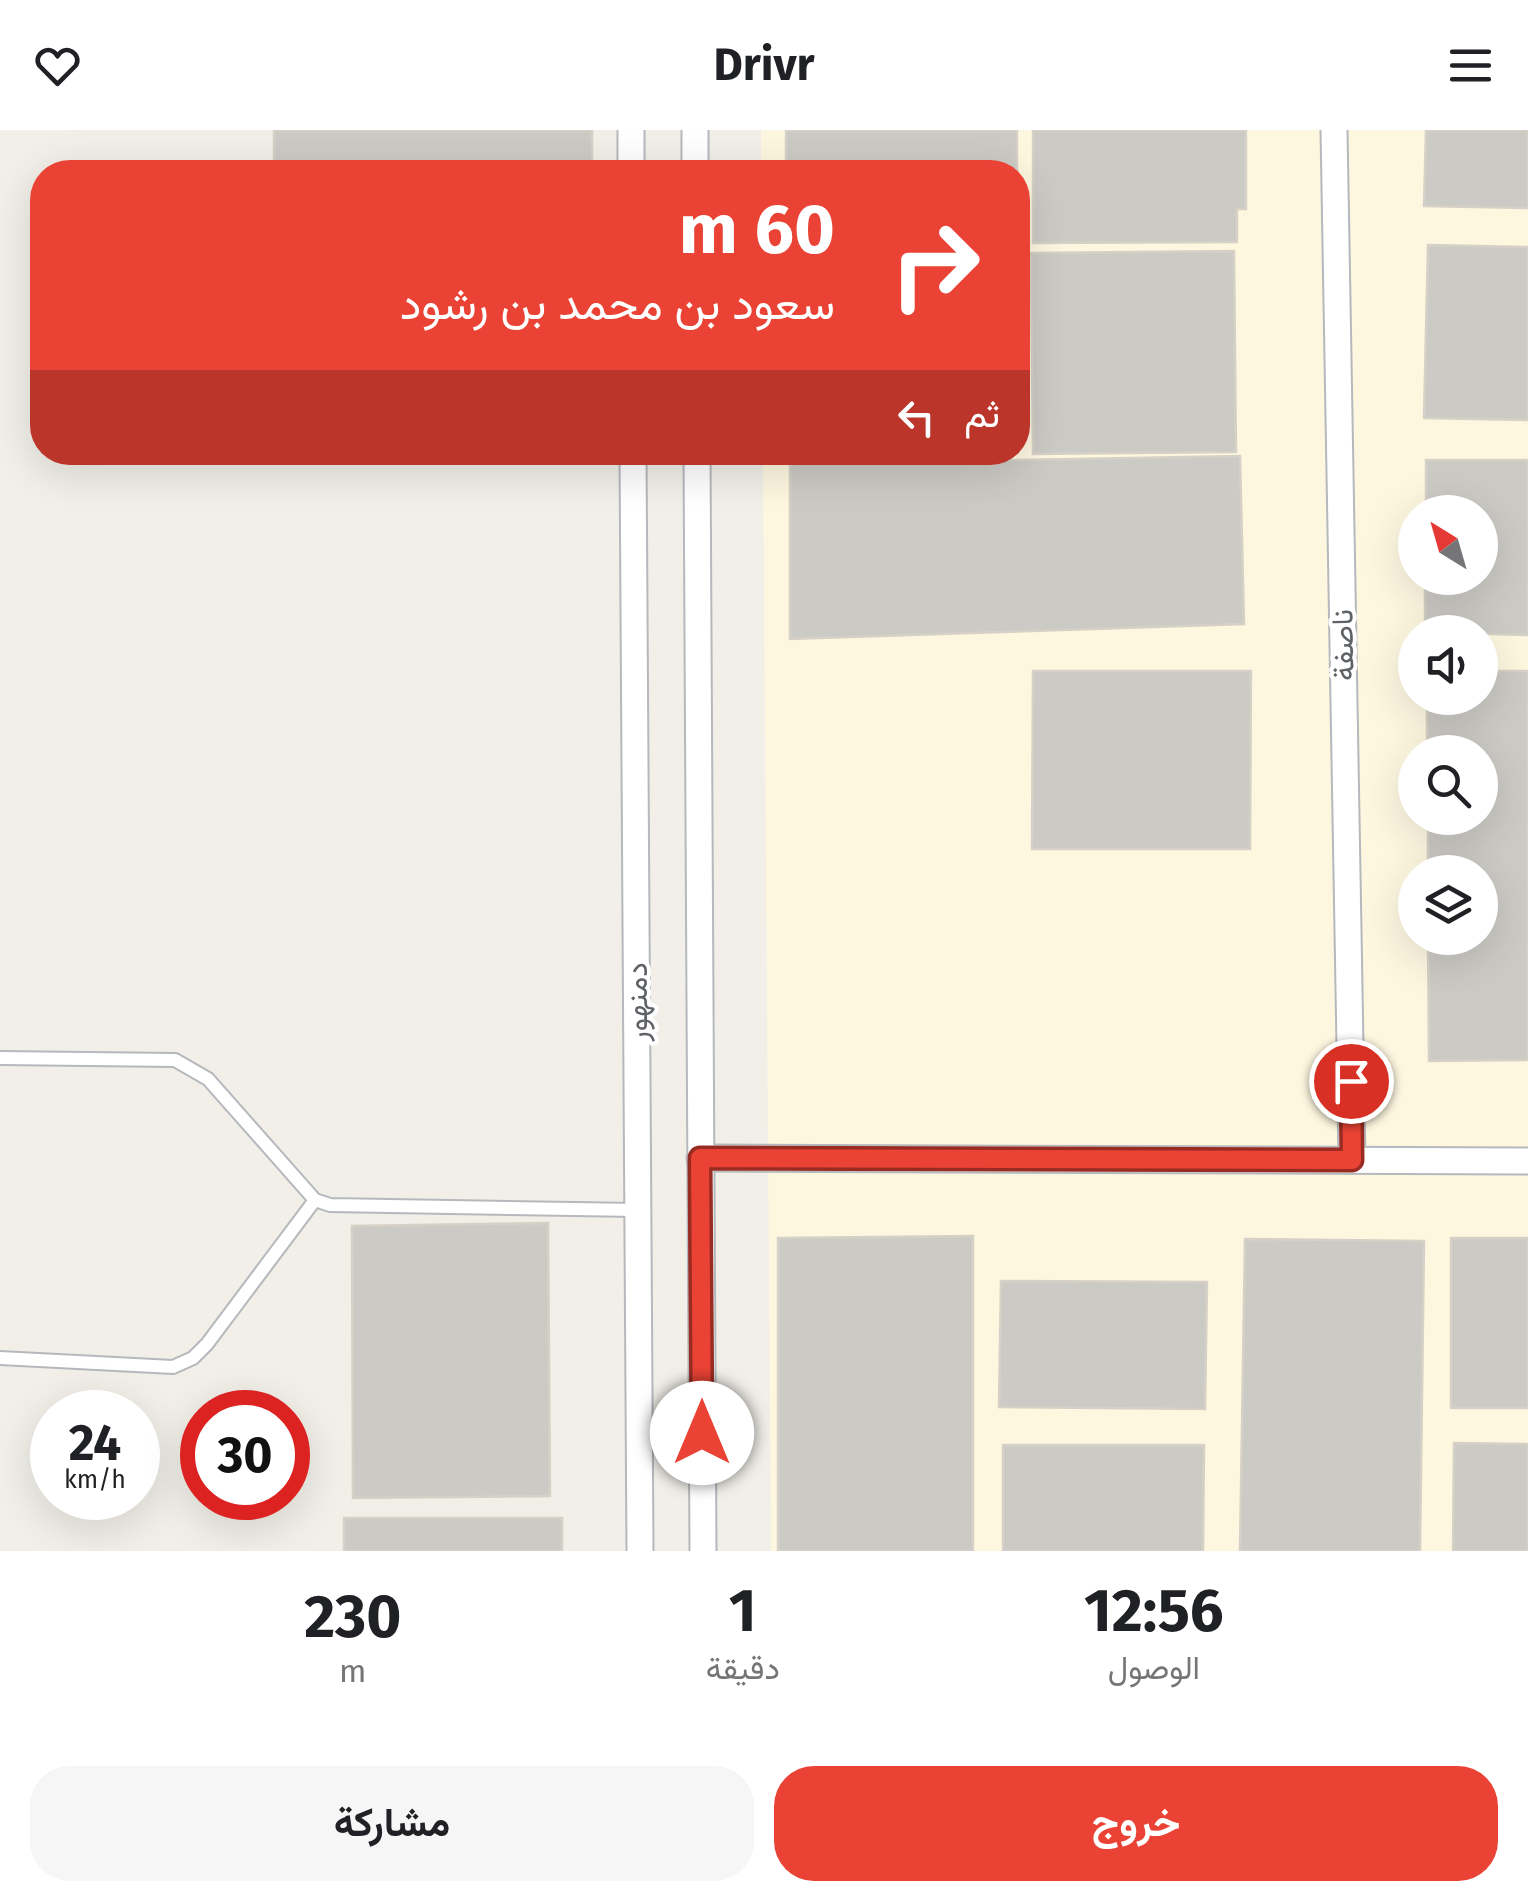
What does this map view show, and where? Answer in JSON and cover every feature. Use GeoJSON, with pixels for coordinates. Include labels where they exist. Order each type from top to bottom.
{"type":"FeatureCollection","features":[{"type":"Feature","properties":{"kind":"street"},"geometry":{"type":"LineString","coordinates":[[631,130],[631,160]]}},
{"type":"Feature","properties":{"kind":"street"},"geometry":{"type":"LineString","coordinates":[[695,130],[695,160]]}},
{"type":"Feature","properties":{"kind":"street","name":"ناصفة"},"geometry":{"type":"LineString","coordinates":[[1334,130],[1352,1160]]}},
{"type":"Feature","properties":{"kind":"street","name":"دمنهور"},"geometry":{"type":"LineString","coordinates":[[633,465],[640,1551]]}},
{"type":"Feature","properties":{"kind":"street","name":"دمنهور"},"geometry":{"type":"LineString","coordinates":[[696,465],[702,1551]]}},
{"type":"Feature","properties":{"kind":"street"},"geometry":{"type":"LineString","coordinates":[[700,1158],[1528,1161]]}},
{"type":"Feature","properties":{"kind":"lane"},"geometry":{"type":"LineString","coordinates":[[0,1058],[175,1060],[208,1079],[315,1200],[359,1206],[638,1210]]}},
{"type":"Feature","properties":{"kind":"lane"},"geometry":{"type":"LineString","coordinates":[[0,1358],[173,1367],[185,1363],[207,1344],[315,1200]]}},
{"type":"Feature","properties":{"kind":"shaded area"},"geometry":{"type":"Polygon","coordinates":[[[761,130],[1528,130],[1528,1551],[771,1551],[763,465],[1030,465],[1030,160],[761,160],[761,130]]]}},
{"type":"Feature","properties":{"kind":"building"},"geometry":{"type":"Polygon","coordinates":[[[274,130],[592,130],[592,160],[274,160],[274,130]]]}},
{"type":"Feature","properties":{"kind":"building"},"geometry":{"type":"Polygon","coordinates":[[[786,130],[1017,130],[1017,160],[786,160],[786,130]]]}},
{"type":"Feature","properties":{"kind":"building"},"geometry":{"type":"Polygon","coordinates":[[[1033,130],[1246,130],[1246,209],[1237,209],[1237,242],[1033,243],[1033,130]]]}},
{"type":"Feature","properties":{"kind":"building"},"geometry":{"type":"Polygon","coordinates":[[[1426,130],[1528,130],[1528,208],[1424,206],[1426,130]]]}},
{"type":"Feature","properties":{"kind":"building"},"geometry":{"type":"Polygon","coordinates":[[[1428,245],[1528,247],[1528,420],[1424,418],[1428,245]]]}},
{"type":"Feature","properties":{"kind":"building"},"geometry":{"type":"Polygon","coordinates":[[[1234,251],[1236,452],[1033,454],[1031,253],[1234,251]]]}},
{"type":"Feature","properties":{"kind":"building"},"geometry":{"type":"Polygon","coordinates":[[[1240,456],[1244,624],[790,639],[790,465],[1030,465],[1030,460],[1240,456]]]}},
{"type":"Feature","properties":{"kind":"building"},"geometry":{"type":"Polygon","coordinates":[[[1426,460],[1528,460],[1528,635],[1498,634],[1498,615],[1425,615],[1425,595],[1498,595],[1498,495],[1426,495],[1426,460]]]}},
{"type":"Feature","properties":{"kind":"building"},"geometry":{"type":"Polygon","coordinates":[[[1033,671],[1251,671],[1250,849],[1032,849],[1033,671]]]}},
{"type":"Feature","properties":{"kind":"building"},"geometry":{"type":"Polygon","coordinates":[[[1498,671],[1528,671],[1528,1060],[1429,1061],[1428,955],[1498,955],[1498,855],[1428,855],[1428,835],[1498,835],[1498,735],[1427,735],[1427,715],[1498,715],[1498,671]]]}},
{"type":"Feature","properties":{"kind":"building"},"geometry":{"type":"Polygon","coordinates":[[[548,1223],[550,1496],[353,1498],[352,1226],[548,1223]]]}},
{"type":"Feature","properties":{"kind":"building"},"geometry":{"type":"Polygon","coordinates":[[[973,1236],[973,1551],[778,1551],[778,1238],[973,1236]]]}},
{"type":"Feature","properties":{"kind":"building"},"geometry":{"type":"Polygon","coordinates":[[[1451,1238],[1528,1238],[1528,1408],[1451,1408],[1451,1238]]]}},
{"type":"Feature","properties":{"kind":"building"},"geometry":{"type":"Polygon","coordinates":[[[1245,1239],[1424,1241],[1420,1551],[1240,1551],[1245,1239]]]}},
{"type":"Feature","properties":{"kind":"building"},"geometry":{"type":"Polygon","coordinates":[[[1001,1281],[1207,1282],[1205,1409],[999,1407],[1001,1281]]]}},
{"type":"Feature","properties":{"kind":"building"},"geometry":{"type":"Polygon","coordinates":[[[1454,1443],[1528,1444],[1528,1551],[1453,1551],[1454,1443]]]}},
{"type":"Feature","properties":{"kind":"building"},"geometry":{"type":"Polygon","coordinates":[[[1003,1445],[1204,1445],[1203,1551],[1003,1551],[1003,1445]]]}},
{"type":"Feature","properties":{"kind":"building"},"geometry":{"type":"Polygon","coordinates":[[[344,1518],[562,1518],[562,1551],[344,1551],[344,1518]]]}},
{"type":"Feature","properties":{"kind":"route"},"geometry":{"type":"LineString","coordinates":[[702,1433],[700,1158],[1352,1160],[1351,1081]]}}]}
